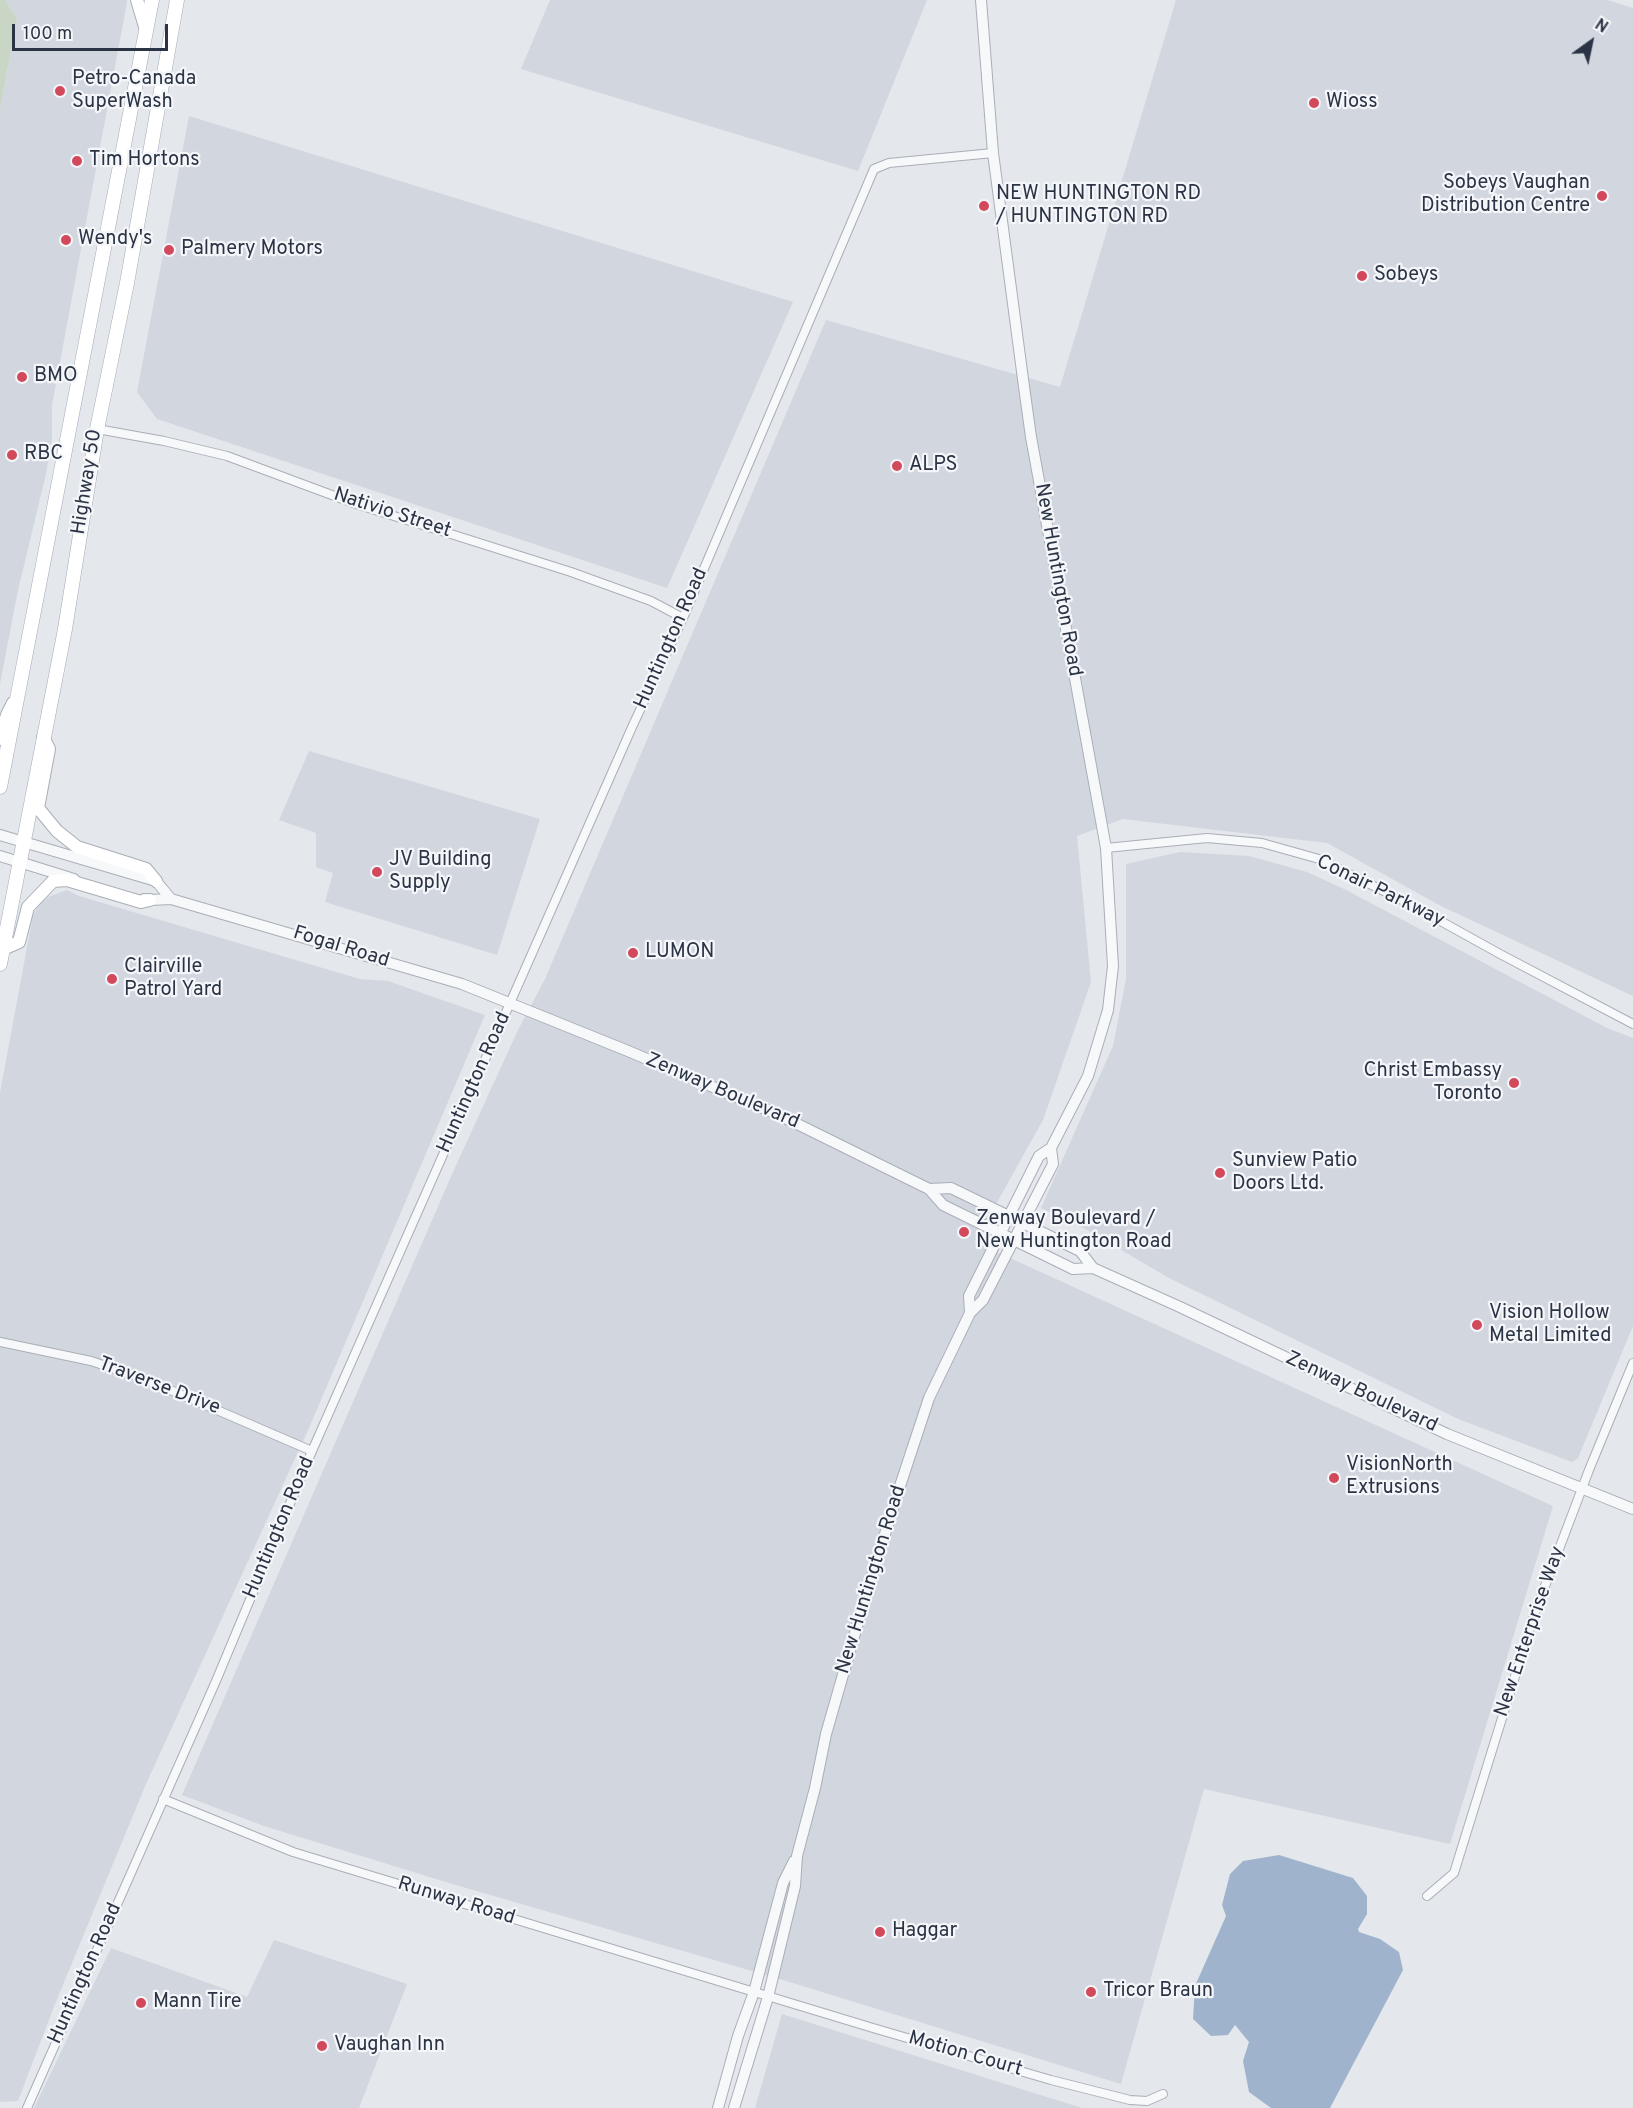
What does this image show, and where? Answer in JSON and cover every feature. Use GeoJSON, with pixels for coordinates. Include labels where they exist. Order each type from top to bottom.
{"type":"FeatureCollection","features":[{"type":"Feature","properties":{"kind":"main road"},"geometry":{"type":"LineString","coordinates":[[137,0],[146,30]]}},
{"type":"Feature","properties":{"kind":"main road","name":"Highway 50"},"geometry":{"type":"LineString","coordinates":[[0,787],[152,0]]}},
{"type":"Feature","properties":{"kind":"main road","name":"Highway 50"},"geometry":{"type":"LineString","coordinates":[[0,964],[65,629],[97,429],[128,283],[177,0]]}},
{"type":"Feature","properties":{"kind":"main road"},"geometry":{"type":"LineString","coordinates":[[0,739],[7,715],[18,694]]}},
{"type":"Feature","properties":{"kind":"main road"},"geometry":{"type":"LineString","coordinates":[[43,737],[49,749],[39,808],[57,831],[77,847],[146,869],[156,880]]}},
{"type":"Feature","properties":{"kind":"main road"},"geometry":{"type":"LineString","coordinates":[[3,949],[19,942],[28,907],[53,881],[67,880],[141,902],[150,900]]}},
{"type":"Feature","properties":{"kind":"street","name":"New Huntington Road"},"geometry":{"type":"LineString","coordinates":[[970,1313],[969,1296],[1039,1156],[1051,1148],[1088,1076],[1109,1005],[1113,966],[1106,848],[1031,438],[993,153],[981,0]]}},
{"type":"Feature","properties":{"kind":"street","name":"Huntington Road"},"geometry":{"type":"LineString","coordinates":[[27,2108],[216,1682],[312,1451],[633,725],[683,618],[874,169],[889,163],[993,153]]}},
{"type":"Feature","properties":{"kind":"street","name":"Nativio Street"},"geometry":{"type":"LineString","coordinates":[[97,429],[164,441],[227,456],[356,504],[572,572],[651,601],[683,618]]}},
{"type":"Feature","properties":{"kind":"street"},"geometry":{"type":"LineString","coordinates":[[0,835],[156,880],[171,899]]}},
{"type":"Feature","properties":{"kind":"street","name":"Conair Parkway"},"geometry":{"type":"LineString","coordinates":[[1106,848],[1207,838],[1262,843],[1319,859],[1408,903],[1510,960],[1633,1024]]}},
{"type":"Feature","properties":{"kind":"street","name":"Fogal Road"},"geometry":{"type":"LineString","coordinates":[[0,856],[150,900],[171,899],[462,984],[510,1004]]}},
{"type":"Feature","properties":{"kind":"street","name":"Zenway Boulevard"},"geometry":{"type":"LineString","coordinates":[[510,1004],[779,1115],[929,1189],[943,1205],[1073,1269],[1093,1268],[1180,1306],[1447,1434],[1633,1509]]}},
{"type":"Feature","properties":{"kind":"street","name":"New Huntington Road"},"geometry":{"type":"LineString","coordinates":[[734,2108],[768,1997],[795,1886],[797,1856],[826,1734],[865,1598],[929,1398],[970,1313],[983,1300],[1053,1164],[1051,1148]]}},
{"type":"Feature","properties":{"kind":"street","name":"Zenway Boulevard"},"geometry":{"type":"LineString","coordinates":[[929,1189],[951,1188],[1080,1251],[1093,1268]]}},
{"type":"Feature","properties":{"kind":"street","name":"Traverse Drive"},"geometry":{"type":"LineString","coordinates":[[0,1342],[91,1361],[144,1379],[312,1451]]}},
{"type":"Feature","properties":{"kind":"street","name":"New Enterprise Way"},"geometry":{"type":"LineString","coordinates":[[1427,1896],[1454,1873],[1534,1615],[1633,1363]]}},
{"type":"Feature","properties":{"kind":"street","name":"Runway Road"},"geometry":{"type":"LineString","coordinates":[[164,1798],[293,1852],[768,1997]]}},
{"type":"Feature","properties":{"kind":"street","name":"New Huntington Road"},"geometry":{"type":"LineString","coordinates":[[718,2108],[738,2036],[754,1992],[783,1883],[797,1856]]}},
{"type":"Feature","properties":{"kind":"street","name":"Motion Court"},"geometry":{"type":"LineString","coordinates":[[768,1997],[1130,2100],[1147,2101],[1163,2094]]}},
{"type":"Feature","properties":{"kind":"shaded area"},"geometry":{"type":"Polygon","coordinates":[[[5,0],[127,0],[127,2],[52,405],[52,439],[46,474],[18,590],[0,684],[0,109],[17,19],[5,0]]]}},
{"type":"Feature","properties":{"kind":"shaded area"},"geometry":{"type":"Polygon","coordinates":[[[550,0],[927,0],[858,171],[521,69],[550,0]]]}},
{"type":"Feature","properties":{"kind":"shaded area"},"geometry":{"type":"Polygon","coordinates":[[[1176,0],[1607,0],[1633,8],[1633,996],[1441,906],[1327,843],[1123,819],[1077,836],[1091,982],[1043,1120],[975,1242],[1553,1506],[1450,1844],[1204,1789],[1121,2084],[783,1980],[449,1883],[264,1826],[182,1795],[453,1172],[518,1030],[545,979],[826,320],[1060,387],[1176,0]]]}},
{"type":"Feature","properties":{"kind":"shaded area"},"geometry":{"type":"Polygon","coordinates":[[[189,116],[793,302],[667,588],[157,419],[137,392],[189,116]]]}},
{"type":"Feature","properties":{"kind":"shaded area"},"geometry":{"type":"Polygon","coordinates":[[[309,751],[540,819],[497,955],[325,902],[333,873],[316,867],[316,833],[279,820],[309,751]]]}},
{"type":"Feature","properties":{"kind":"shaded area"},"geometry":{"type":"Polygon","coordinates":[[[1180,852],[1249,856],[1307,872],[1346,890],[1607,1028],[1633,1038],[1633,1326],[1578,1458],[1572,1462],[1458,1419],[1169,1278],[1089,1231],[1041,1208],[1113,1046],[1126,979],[1126,864],[1180,852]]]}},
{"type":"Feature","properties":{"kind":"shaded area"},"geometry":{"type":"Polygon","coordinates":[[[67,890],[79,896],[360,979],[388,981],[485,1015],[309,1428],[146,1784],[53,2009],[18,2101],[0,2102],[0,1093],[33,915],[48,897],[67,890]]]}},
{"type":"Feature","properties":{"kind":"shaded area"},"geometry":{"type":"Polygon","coordinates":[[[274,1940],[407,1984],[359,2108],[34,2108],[111,1948],[247,1997],[274,1940]]]}},
{"type":"Feature","properties":{"kind":"shaded area"},"geometry":{"type":"Polygon","coordinates":[[[782,2014],[1082,2108],[755,2108],[782,2014]]]}},
{"type":"Feature","properties":{"kind":"green space"},"geometry":{"type":"Polygon","coordinates":[[[0,0],[5,0],[17,19],[0,109],[0,0]]]}},
{"type":"Feature","properties":{"kind":"water"},"geometry":{"type":"Polygon","coordinates":[[[1279,1855],[1353,1878],[1367,1896],[1367,1914],[1358,1929],[1359,1932],[1380,1939],[1399,1952],[1403,1970],[1330,2108],[1271,2108],[1249,2092],[1243,2061],[1249,2042],[1235,2025],[1228,2035],[1211,2036],[1193,2019],[1195,1986],[1226,1916],[1222,1905],[1230,1874],[1243,1861],[1279,1855]]]}},
{"type":"Feature","properties":{"kind":"place","name":"Petro-Canada SuperWash"},"geometry":{"type":"Point","coordinates":[60,91]}},
{"type":"Feature","properties":{"kind":"place","name":"Wioss"},"geometry":{"type":"Point","coordinates":[1314,103]}},
{"type":"Feature","properties":{"kind":"place","name":"Tim Hortons"},"geometry":{"type":"Point","coordinates":[77,161]}},
{"type":"Feature","properties":{"kind":"place","name":"Sobeys Vaughan Distribution Centre"},"geometry":{"type":"Point","coordinates":[1602,196]}},
{"type":"Feature","properties":{"kind":"place","name":"NEW HUNTINGTON RD / HUNTINGTON RD"},"geometry":{"type":"Point","coordinates":[984,206]}},
{"type":"Feature","properties":{"kind":"place","name":"Wendy's"},"geometry":{"type":"Point","coordinates":[66,240]}},
{"type":"Feature","properties":{"kind":"place","name":"Palmery Motors"},"geometry":{"type":"Point","coordinates":[169,250]}},
{"type":"Feature","properties":{"kind":"place","name":"Sobeys"},"geometry":{"type":"Point","coordinates":[1362,276]}},
{"type":"Feature","properties":{"kind":"place","name":"BMO"},"geometry":{"type":"Point","coordinates":[22,377]}},
{"type":"Feature","properties":{"kind":"place","name":"RBC"},"geometry":{"type":"Point","coordinates":[12,455]}},
{"type":"Feature","properties":{"kind":"place","name":"ALPS"},"geometry":{"type":"Point","coordinates":[897,466]}},
{"type":"Feature","properties":{"kind":"place","name":"JV Building Supply"},"geometry":{"type":"Point","coordinates":[377,872]}},
{"type":"Feature","properties":{"kind":"place","name":"LUMON"},"geometry":{"type":"Point","coordinates":[633,953]}},
{"type":"Feature","properties":{"kind":"place","name":"Clairville Patrol Yard"},"geometry":{"type":"Point","coordinates":[112,979]}},
{"type":"Feature","properties":{"kind":"place","name":"Christ Embassy Toronto"},"geometry":{"type":"Point","coordinates":[1514,1083]}},
{"type":"Feature","properties":{"kind":"place","name":"Sunview Patio Doors Ltd."},"geometry":{"type":"Point","coordinates":[1220,1173]}},
{"type":"Feature","properties":{"kind":"place","name":"Zenway Boulevard / New Huntington Road"},"geometry":{"type":"Point","coordinates":[964,1232]}},
{"type":"Feature","properties":{"kind":"place","name":"Vision Hollow Metal Limited"},"geometry":{"type":"Point","coordinates":[1477,1325]}},
{"type":"Feature","properties":{"kind":"place","name":"VisionNorth Extrusions"},"geometry":{"type":"Point","coordinates":[1334,1478]}},
{"type":"Feature","properties":{"kind":"place","name":"Haggar"},"geometry":{"type":"Point","coordinates":[880,1932]}},
{"type":"Feature","properties":{"kind":"place","name":"Tricor Braun"},"geometry":{"type":"Point","coordinates":[1091,1992]}},
{"type":"Feature","properties":{"kind":"place","name":"Mann Tire"},"geometry":{"type":"Point","coordinates":[141,2003]}},
{"type":"Feature","properties":{"kind":"place","name":"Vaughan Inn"},"geometry":{"type":"Point","coordinates":[322,2046]}}]}
